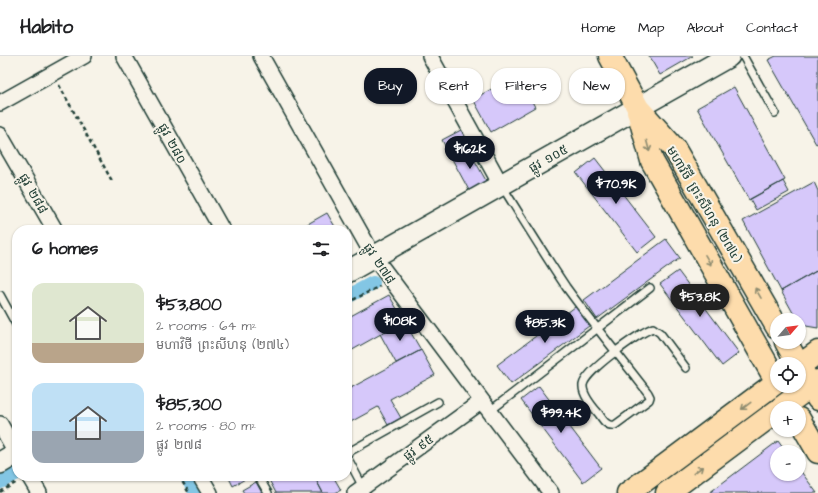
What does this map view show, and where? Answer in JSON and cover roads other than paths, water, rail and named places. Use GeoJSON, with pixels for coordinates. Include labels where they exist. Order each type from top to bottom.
{"type":"FeatureCollection","features":[{"type":"Feature","properties":{"kind":"main road","name":"មហាវិថី ព្រះសីហនុ (២៧៤)"},"geometry":{"type":"LineString","coordinates":[[610,58],[638,108],[674,148],[770,315]]}},
{"type":"Feature","properties":{"kind":"main road","name":"មហាវិថី ព្រះសីហនុ (២៧៤)"},"geometry":{"type":"LineString","coordinates":[[638,108],[652,161],[770,370]]}},
{"type":"Feature","properties":{"kind":"main road"},"geometry":{"type":"LineString","coordinates":[[806,360],[818,352]]}},
{"type":"Feature","properties":{"kind":"main road"},"geometry":{"type":"LineString","coordinates":[[795,401],[816,389],[806,375]]}},
{"type":"Feature","properties":{"kind":"main road"},"geometry":{"type":"LineString","coordinates":[[628,493],[770,387]]}},
{"type":"Feature","properties":{"kind":"main road"},"geometry":{"type":"LineString","coordinates":[[667,493],[770,418]]}},
{"type":"Feature","properties":{"kind":"main road"},"geometry":{"type":"LineString","coordinates":[[806,435],[818,452]]}},
{"type":"Feature","properties":{"kind":"street"},"geometry":{"type":"LineString","coordinates":[[0,103],[84,56]]}},
{"type":"Feature","properties":{"kind":"street","name":"ផ្លូវ ២៨០"},"geometry":{"type":"LineString","coordinates":[[124,56],[219,225]]}},
{"type":"Feature","properties":{"kind":"street","name":"ផ្លូវ ២៧៨"},"geometry":{"type":"LineString","coordinates":[[261,56],[374,257],[551,493]]}},
{"type":"Feature","properties":{"kind":"street"},"geometry":{"type":"LineString","coordinates":[[430,56],[501,185]]}},
{"type":"Feature","properties":{"kind":"street","name":"ផ្លូវ ១០៥"},"geometry":{"type":"LineString","coordinates":[[352,269],[729,56]]}},
{"type":"Feature","properties":{"kind":"street","name":"ផ្លូវ ២៨៨"},"geometry":{"type":"LineString","coordinates":[[0,135],[52,225]]}},
{"type":"Feature","properties":{"kind":"street","name":"ផ្លូវ ៩៥"},"geometry":{"type":"LineString","coordinates":[[359,490],[486,406]]}},
{"type":"Feature","properties":{"kind":"street"},"geometry":{"type":"LineString","coordinates":[[0,424],[12,454]]}},
{"type":"Feature","properties":{"kind":"street"},"geometry":{"type":"LineString","coordinates":[[29,481],[39,493]]}},
{"type":"Feature","properties":{"kind":"street"},"geometry":{"type":"LineString","coordinates":[[203,481],[210,493]]}},
{"type":"Feature","properties":{"kind":"lane"},"geometry":{"type":"LineString","coordinates":[[743,56],[774,113]]}},
{"type":"Feature","properties":{"kind":"lane"},"geometry":{"type":"LineString","coordinates":[[501,185],[567,287],[616,351],[650,397],[649,400],[621,421],[611,426],[604,422],[584,392],[583,385],[586,378],[616,351],[646,330],[654,328],[660,333],[686,368]]}},
{"type":"Feature","properties":{"kind":"lane"},"geometry":{"type":"LineString","coordinates":[[486,406],[598,328],[650,288]]}},
{"type":"Feature","properties":{"kind":"lane"},"geometry":{"type":"LineString","coordinates":[[0,295],[12,317]]}},
{"type":"Feature","properties":{"kind":"lane"},"geometry":{"type":"LineString","coordinates":[[352,450],[438,402]]}},
{"type":"Feature","properties":{"kind":"lane"},"geometry":{"type":"LineString","coordinates":[[352,471],[359,490]]}},
{"type":"Feature","properties":{"kind":"lane"},"geometry":{"type":"LineString","coordinates":[[261,481],[268,493]]}},
{"type":"Feature","properties":{"kind":"waterway"},"geometry":{"type":"LineString","coordinates":[[352,294],[373,283]]}},
{"type":"Feature","properties":{"kind":"waterway"},"geometry":{"type":"LineString","coordinates":[[0,482],[12,476]]}},
{"type":"Feature","properties":{"kind":"waterway"},"geometry":{"type":"LineString","coordinates":[[189,481],[196,493]]}}]}
